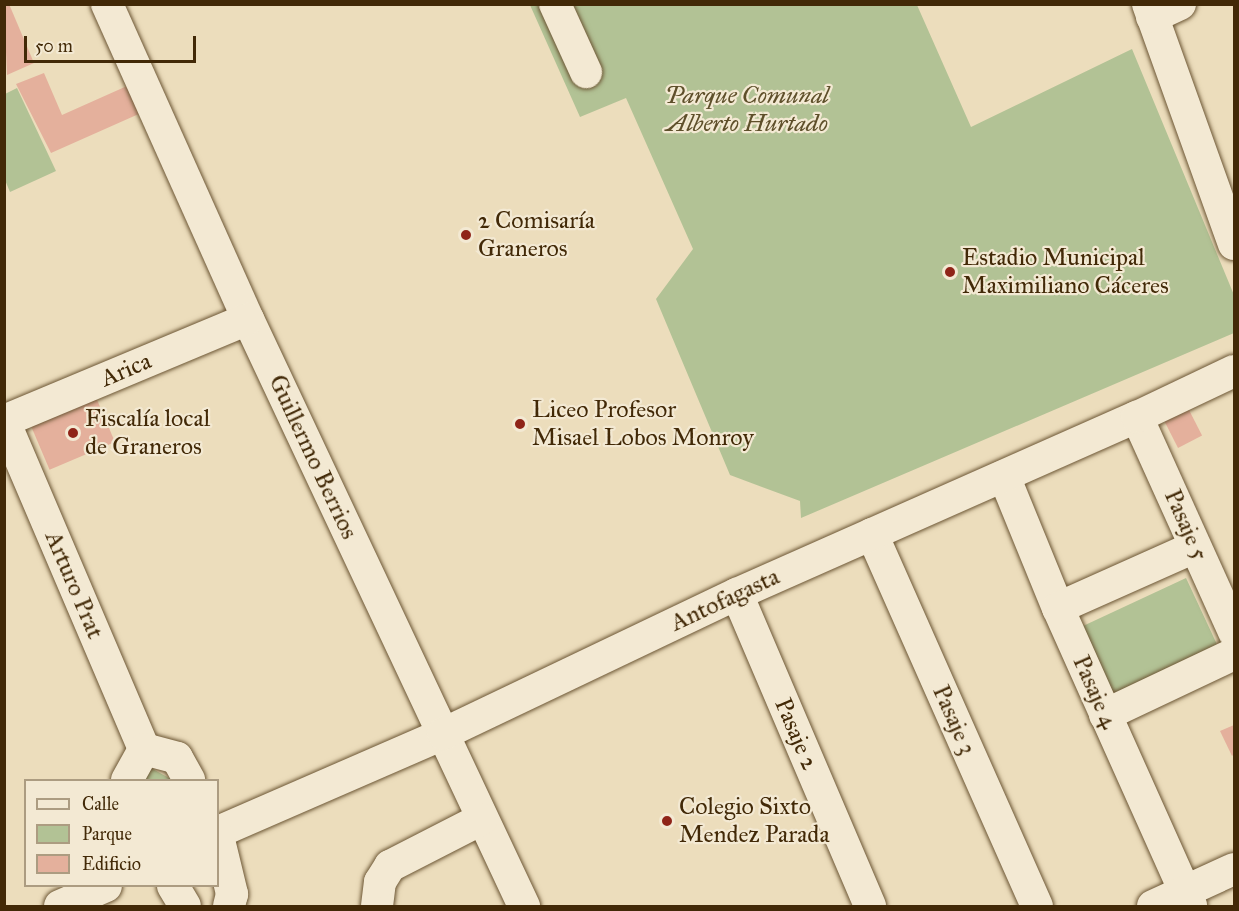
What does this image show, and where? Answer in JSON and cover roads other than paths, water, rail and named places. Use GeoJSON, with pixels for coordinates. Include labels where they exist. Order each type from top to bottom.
{"type":"FeatureCollection","features":[{"type":"Feature","properties":{"kind":"street","name":"Guillermo Berrios"},"geometry":{"type":"LineString","coordinates":[[107,4],[248,318],[524,906]]}},
{"type":"Feature","properties":{"kind":"street"},"geometry":{"type":"LineString","coordinates":[[555,4],[586,72]]}},
{"type":"Feature","properties":{"kind":"street"},"geometry":{"type":"LineString","coordinates":[[1180,4],[1150,11],[1234,244]]}},
{"type":"Feature","properties":{"kind":"street","name":"Arica"},"geometry":{"type":"LineString","coordinates":[[4,421],[248,318]]}},
{"type":"Feature","properties":{"kind":"street","name":"Antofagasta"},"geometry":{"type":"LineString","coordinates":[[219,834],[443,734],[736,594],[1137,417],[1234,371]]}},
{"type":"Feature","properties":{"kind":"street","name":"Pasaje 5"},"geometry":{"type":"LineString","coordinates":[[1137,417],[1234,632]]}},
{"type":"Feature","properties":{"kind":"street","name":"Arturo Prat"},"geometry":{"type":"LineString","coordinates":[[4,421],[144,749]]}},
{"type":"Feature","properties":{"kind":"street","name":"Pasaje 4"},"geometry":{"type":"LineString","coordinates":[[1004,476],[1058,608],[1188,899]]}},
{"type":"Feature","properties":{"kind":"street","name":"Pasaje 3"},"geometry":{"type":"LineString","coordinates":[[872,534],[1037,906]]}},
{"type":"Feature","properties":{"kind":"street"},"geometry":{"type":"LineString","coordinates":[[1058,608],[1195,547]]}},
{"type":"Feature","properties":{"kind":"street","name":"Pasaje 2"},"geometry":{"type":"LineString","coordinates":[[736,594],[870,906]]}},
{"type":"Feature","properties":{"kind":"street"},"geometry":{"type":"LineString","coordinates":[[1105,715],[1234,654]]}},
{"type":"Feature","properties":{"kind":"street"},"geometry":{"type":"LineString","coordinates":[[128,779],[144,749],[177,758],[188,779]]}},
{"type":"Feature","properties":{"kind":"street"},"geometry":{"type":"LineString","coordinates":[[377,906],[380,882],[390,866],[482,819]]}},
{"type":"Feature","properties":{"kind":"street"},"geometry":{"type":"LineString","coordinates":[[219,838],[232,894],[229,906]]}},
{"type":"Feature","properties":{"kind":"street"},"geometry":{"type":"LineString","coordinates":[[1153,906],[1188,899],[1234,869]]}},
{"type":"Feature","properties":{"kind":"street"},"geometry":{"type":"LineString","coordinates":[[60,906],[102,887]]}},
{"type":"Feature","properties":{"kind":"street"},"geometry":{"type":"LineString","coordinates":[[174,887],[185,906]]}},
{"type":"Feature","properties":{"kind":"place","name":"2 Comisaría Graneros"},"geometry":{"type":"Point","coordinates":[466,235]}},
{"type":"Feature","properties":{"kind":"place","name":"Estadio Municipal Maximiliano Cáceres"},"geometry":{"type":"Point","coordinates":[950,272]}},
{"type":"Feature","properties":{"kind":"place","name":"Liceo Profesor Misael Lobos Monroy"},"geometry":{"type":"Point","coordinates":[520,424]}},
{"type":"Feature","properties":{"kind":"place","name":"Fiscalía local de Graneros"},"geometry":{"type":"Point","coordinates":[73,433]}},
{"type":"Feature","properties":{"kind":"place","name":"Colegio Sixto Mendez Parada"},"geometry":{"type":"Point","coordinates":[667,821]}},
{"type":"Feature","properties":{"kind":"park label","name":"Parque Comunal Alberto Hurtado"},"geometry":{"type":"Point","coordinates":[747,110]}}]}
